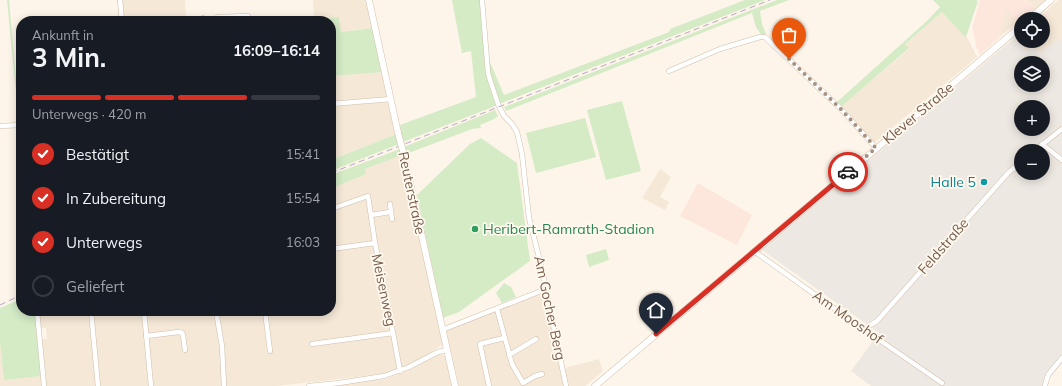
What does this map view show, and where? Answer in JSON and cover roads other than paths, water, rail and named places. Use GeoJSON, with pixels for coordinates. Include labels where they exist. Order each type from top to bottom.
{"type":"FeatureCollection","features":[{"type":"Feature","properties":{"kind":"street"},"geometry":{"type":"LineString","coordinates":[[120,0],[122,16]]}},
{"type":"Feature","properties":{"kind":"street","name":"Reuterstraße"},"geometry":{"type":"LineString","coordinates":[[370,0],[398,133],[455,386]]}},
{"type":"Feature","properties":{"kind":"street","name":"Am Gocher Berg"},"geometry":{"type":"LineString","coordinates":[[482,0],[488,73],[498,104],[504,116],[517,132],[522,154],[529,218],[543,273],[566,386]]}},
{"type":"Feature","properties":{"kind":"street"},"geometry":{"type":"LineString","coordinates":[[1037,12],[1051,0]]}},
{"type":"Feature","properties":{"kind":"street","name":"Klever Straße"},"geometry":{"type":"LineString","coordinates":[[594,386],[1014,32]]}},
{"type":"Feature","properties":{"kind":"street"},"geometry":{"type":"LineString","coordinates":[[669,71],[720,49],[760,37],[765,37],[841,109],[876,148]]}},
{"type":"Feature","properties":{"kind":"street"},"geometry":{"type":"LineString","coordinates":[[336,104],[391,99]]}},
{"type":"Feature","properties":{"kind":"street"},"geometry":{"type":"LineString","coordinates":[[0,126],[16,125]]}},
{"type":"Feature","properties":{"kind":"street"},"geometry":{"type":"LineString","coordinates":[[1042,144],[1062,129]]}},
{"type":"Feature","properties":{"kind":"street"},"geometry":{"type":"LineString","coordinates":[[1050,150],[1062,160]]}},
{"type":"Feature","properties":{"kind":"street","name":"Feldstraße"},"geometry":{"type":"LineString","coordinates":[[864,329],[877,321],[1014,168]]}},
{"type":"Feature","properties":{"kind":"street"},"geometry":{"type":"LineString","coordinates":[[336,207],[368,196],[375,243]]}},
{"type":"Feature","properties":{"kind":"street"},"geometry":{"type":"LineString","coordinates":[[390,204],[392,219]]}},
{"type":"Feature","properties":{"kind":"street"},"geometry":{"type":"LineString","coordinates":[[371,215],[390,212]]}},
{"type":"Feature","properties":{"kind":"street","name":"Meisenweg"},"geometry":{"type":"LineString","coordinates":[[336,248],[375,243],[400,371]]}},
{"type":"Feature","properties":{"kind":"street","name":"Am Mooshof"},"geometry":{"type":"LineString","coordinates":[[754,251],[942,383]]}},
{"type":"Feature","properties":{"kind":"street"},"geometry":{"type":"LineString","coordinates":[[442,330],[546,289]]}},
{"type":"Feature","properties":{"kind":"street"},"geometry":{"type":"LineString","coordinates":[[497,309],[512,364],[523,383],[542,374]]}},
{"type":"Feature","properties":{"kind":"street"},"geometry":{"type":"LineString","coordinates":[[37,316],[44,386]]}},
{"type":"Feature","properties":{"kind":"street"},"geometry":{"type":"LineString","coordinates":[[91,316],[98,386]]}},
{"type":"Feature","properties":{"kind":"street"},"geometry":{"type":"LineString","coordinates":[[144,316],[151,386]]}},
{"type":"Feature","properties":{"kind":"street"},"geometry":{"type":"LineString","coordinates":[[217,316],[222,346],[224,386]]}},
{"type":"Feature","properties":{"kind":"street"},"geometry":{"type":"LineString","coordinates":[[266,316],[270,351]]}},
{"type":"Feature","properties":{"kind":"street"},"geometry":{"type":"LineString","coordinates":[[146,336],[182,333],[186,350]]}},
{"type":"Feature","properties":{"kind":"street","name":"Meisenweg"},"geometry":{"type":"LineString","coordinates":[[312,344],[393,334]]}},
{"type":"Feature","properties":{"kind":"street"},"geometry":{"type":"LineString","coordinates":[[489,386],[480,344],[504,338]]}},
{"type":"Feature","properties":{"kind":"street"},"geometry":{"type":"LineString","coordinates":[[509,355],[536,339]]}},
{"type":"Feature","properties":{"kind":"street"},"geometry":{"type":"LineString","coordinates":[[309,386],[384,376],[400,371],[438,352],[447,350]]}},
{"type":"Feature","properties":{"kind":"street"},"geometry":{"type":"LineString","coordinates":[[1046,385],[1048,375],[1062,358]]}},
{"type":"Feature","properties":{"kind":"railway"},"geometry":{"type":"LineString","coordinates":[[336,171],[770,0]]}},
{"type":"Feature","properties":{"kind":"railway"},"geometry":{"type":"LineString","coordinates":[[0,305],[16,297]]}},
{"type":"Feature","properties":{"kind":"place","name":"Halle 5"},"geometry":{"type":"Point","coordinates":[984,182]}},
{"type":"Feature","properties":{"kind":"place","name":"Heribert-Ramrath-Stadion"},"geometry":{"type":"Point","coordinates":[475,229]}}]}
